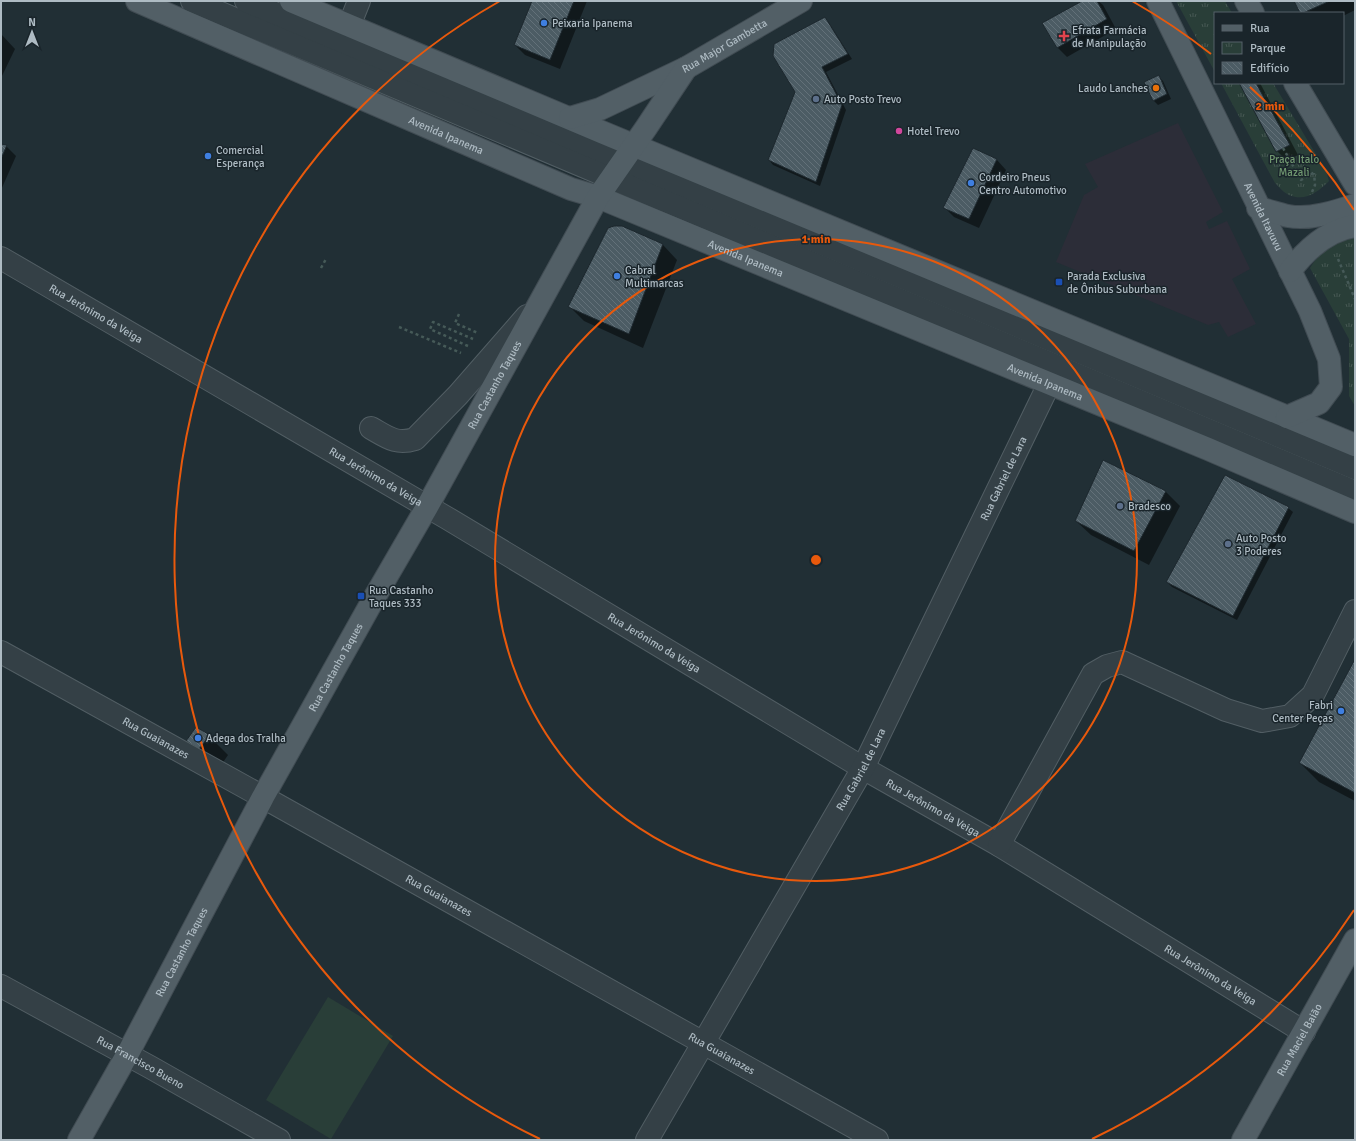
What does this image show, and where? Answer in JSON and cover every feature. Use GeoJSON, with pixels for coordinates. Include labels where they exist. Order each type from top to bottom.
{"type":"FeatureCollection","features":[{"type":"Feature","properties":{"kind":"main road","name":"Avenida Ipanema"},"geometry":{"type":"LineString","coordinates":[[137,1],[571,189],[598,197],[1208,449],[1355,512]]}},
{"type":"Feature","properties":{"kind":"main road"},"geometry":{"type":"LineString","coordinates":[[291,1],[570,118],[623,161],[1288,417],[1355,446]]}},
{"type":"Feature","properties":{"kind":"main road","name":"Rua Major Gambetta"},"geometry":{"type":"LineString","coordinates":[[598,197],[686,68],[801,1]]}},
{"type":"Feature","properties":{"kind":"main road","name":"Avenida Itavuvu"},"geometry":{"type":"LineString","coordinates":[[1158,1],[1258,208],[1310,311],[1329,359],[1331,387],[1320,403],[1288,417]]}},
{"type":"Feature","properties":{"kind":"main road"},"geometry":{"type":"LineString","coordinates":[[1246,1],[1252,12]]}},
{"type":"Feature","properties":{"kind":"main road"},"geometry":{"type":"LineString","coordinates":[[570,118],[600,109],[686,68]]}},
{"type":"Feature","properties":{"kind":"main road"},"geometry":{"type":"LineString","coordinates":[[1296,84],[1355,184]]}},
{"type":"Feature","properties":{"kind":"main road","name":"Rua Castanho Taques"},"geometry":{"type":"LineString","coordinates":[[79,1140],[127,1055],[263,797],[427,507],[598,197]]}},
{"type":"Feature","properties":{"kind":"main road"},"geometry":{"type":"LineString","coordinates":[[1258,208],[1287,216],[1306,217],[1355,205]]}},
{"type":"Feature","properties":{"kind":"main road"},"geometry":{"type":"LineString","coordinates":[[1290,271],[1308,250],[1326,236],[1348,227],[1355,226]]}},
{"type":"Feature","properties":{"kind":"main road","name":"Rua Maciel Baião"},"geometry":{"type":"LineString","coordinates":[[1243,1140],[1355,940]]}},
{"type":"Feature","properties":{"kind":"street"},"geometry":{"type":"LineString","coordinates":[[192,1],[623,161],[1355,492]]}},
{"type":"Feature","properties":{"kind":"street"},"geometry":{"type":"LineString","coordinates":[[246,1],[1355,468]]}},
{"type":"Feature","properties":{"kind":"street"},"geometry":{"type":"LineString","coordinates":[[349,26],[359,1]]}},
{"type":"Feature","properties":{"kind":"street","name":"Rua Jerônimo da Veiga"},"geometry":{"type":"LineString","coordinates":[[1,258],[427,507],[863,768],[999,846],[1304,1032]]}},
{"type":"Feature","properties":{"kind":"street"},"geometry":{"type":"LineString","coordinates":[[371,428],[391,440],[408,441],[415,439],[458,395],[541,300]]}},
{"type":"Feature","properties":{"kind":"street","name":"Rua Gabriel de Lara"},"geometry":{"type":"LineString","coordinates":[[647,1140],[863,768],[1049,384]]}},
{"type":"Feature","properties":{"kind":"street"},"geometry":{"type":"LineString","coordinates":[[999,846],[1093,674],[1108,666],[1122,662],[1226,710],[1262,721],[1290,716],[1312,695],[1355,611]]}},
{"type":"Feature","properties":{"kind":"street","name":"Rua Guaianazes"},"geometry":{"type":"LineString","coordinates":[[4,661],[263,797],[877,1140]]}},
{"type":"Feature","properties":{"kind":"street","name":"Rua Francisco Bueno"},"geometry":{"type":"LineString","coordinates":[[1,986],[150,1067],[279,1140]]}},
{"type":"Feature","properties":{"kind":"path"},"geometry":{"type":"LineString","coordinates":[[1283,148],[1301,180]]}},
{"type":"Feature","properties":{"kind":"path"},"geometry":{"type":"LineString","coordinates":[[321,268],[326,259]]}},
{"type":"Feature","properties":{"kind":"path"},"geometry":{"type":"LineString","coordinates":[[459,314],[455,323],[478,333],[475,340],[433,322],[430,329],[472,348]]}},
{"type":"Feature","properties":{"kind":"path"},"geometry":{"type":"LineString","coordinates":[[398,327],[462,353]]}},
{"type":"Feature","properties":{"kind":"shaded area"},"geometry":{"type":"Polygon","coordinates":[[[1178,123],[1223,212],[1206,222],[1209,229],[1227,221],[1250,269],[1232,279],[1256,324],[1228,337],[1219,322],[1208,325],[1056,262],[1084,195],[1098,187],[1085,164],[1178,123]]]}},
{"type":"Feature","properties":{"kind":"green space"},"geometry":{"type":"Polygon","coordinates":[[[1176,1],[1225,1],[1231,12],[1214,12],[1214,70],[1176,1]]]}},
{"type":"Feature","properties":{"kind":"green space","name":"Praça Italo Mazali"},"geometry":{"type":"Polygon","coordinates":[[[1222,84],[1274,84],[1326,171],[1329,181],[1316,192],[1306,197],[1295,197],[1287,194],[1275,183],[1222,84]]]}},
{"type":"Feature","properties":{"kind":"green space"},"geometry":{"type":"Polygon","coordinates":[[[1355,237],[1355,406],[1349,396],[1349,339],[1310,268],[1319,256],[1329,247],[1340,241],[1355,237]]]}},
{"type":"Feature","properties":{"kind":"green space"},"geometry":{"type":"Polygon","coordinates":[[[328,997],[393,1036],[331,1139],[266,1100],[328,997]]]}},
{"type":"Feature","properties":{"kind":"building","name":"Peixaria Ipanema"},"geometry":{"type":"Polygon","coordinates":[[[532,1],[574,1],[550,60],[514,45],[532,1]]]}},
{"type":"Feature","properties":{"kind":"building","name":"Efrata Farmácia de Manipulação"},"geometry":{"type":"Polygon","coordinates":[[[1082,1],[1097,1],[1107,19],[1057,48],[1042,23],[1082,1]]]}},
{"type":"Feature","properties":{"kind":"building"},"geometry":{"type":"Polygon","coordinates":[[[1294,1],[1330,1],[1305,12],[1300,12],[1294,1]]]}},
{"type":"Feature","properties":{"kind":"building","name":"Auto Posto Trevo"},"geometry":{"type":"Polygon","coordinates":[[[825,17],[848,54],[822,67],[842,105],[816,182],[768,160],[795,92],[773,56],[774,44],[825,17]]]}},
{"type":"Feature","properties":{"kind":"building","name":"Laudo Lanches"},"geometry":{"type":"Polygon","coordinates":[[[1159,75],[1167,94],[1153,101],[1144,82],[1159,75]]]}},
{"type":"Feature","properties":{"kind":"building"},"geometry":{"type":"Polygon","coordinates":[[[1240,84],[1257,84],[1290,145],[1276,152],[1240,84]]]}},
{"type":"Feature","properties":{"kind":"building"},"geometry":{"type":"Polygon","coordinates":[[[1,144],[7,145],[1,159],[1,144]]]}},
{"type":"Feature","properties":{"kind":"building","name":"Cordeiro Pneus Centro Automotivo"},"geometry":{"type":"Polygon","coordinates":[[[973,148],[997,159],[969,219],[943,208],[973,148]]]}},
{"type":"Feature","properties":{"kind":"building","name":"Cabral Multimarcas"},"geometry":{"type":"Polygon","coordinates":[[[622,226],[663,244],[629,334],[568,307],[608,228],[622,226]]]}},
{"type":"Feature","properties":{"kind":"building","name":"Bradesco"},"geometry":{"type":"Polygon","coordinates":[[[1103,460],[1166,491],[1134,551],[1075,521],[1103,460]]]}},
{"type":"Feature","properties":{"kind":"building","name":"Auto Posto 3 Poderes"},"geometry":{"type":"Polygon","coordinates":[[[1225,475],[1289,507],[1233,616],[1166,582],[1225,475]]]}},
{"type":"Feature","properties":{"kind":"building","name":"Fabri Center Peças"},"geometry":{"type":"Polygon","coordinates":[[[1355,659],[1355,793],[1299,763],[1355,659]]]}},
{"type":"Feature","properties":{"kind":"building","name":"Adega dos Tralha"},"geometry":{"type":"Polygon","coordinates":[[[196,727],[210,735],[199,749],[186,741],[196,727]]]}},
{"type":"Feature","properties":{"kind":"place","name":"Peixaria Ipanema"},"geometry":{"type":"Point","coordinates":[544,23]}},
{"type":"Feature","properties":{"kind":"place","name":"Efrata Farmácia de Manipulação"},"geometry":{"type":"Point","coordinates":[1064,36]}},
{"type":"Feature","properties":{"kind":"place","name":"Laudo Lanches"},"geometry":{"type":"Point","coordinates":[1156,88]}},
{"type":"Feature","properties":{"kind":"place","name":"Auto Posto Trevo"},"geometry":{"type":"Point","coordinates":[816,99]}},
{"type":"Feature","properties":{"kind":"place","name":"Hotel Trevo"},"geometry":{"type":"Point","coordinates":[899,131]}},
{"type":"Feature","properties":{"kind":"place","name":"Comercial Esperança"},"geometry":{"type":"Point","coordinates":[208,156]}},
{"type":"Feature","properties":{"kind":"place","name":"Cordeiro Pneus Centro Automotivo"},"geometry":{"type":"Point","coordinates":[971,183]}},
{"type":"Feature","properties":{"kind":"place","name":"Cabral Multimarcas"},"geometry":{"type":"Point","coordinates":[617,276]}},
{"type":"Feature","properties":{"kind":"place","name":"Parada Exclusiva de Ônibus Suburbana"},"geometry":{"type":"Point","coordinates":[1059,282]}},
{"type":"Feature","properties":{"kind":"place","name":"Bradesco"},"geometry":{"type":"Point","coordinates":[1120,506]}},
{"type":"Feature","properties":{"kind":"place","name":"Auto Posto 3 Poderes"},"geometry":{"type":"Point","coordinates":[1228,544]}},
{"type":"Feature","properties":{"kind":"place","name":"Rua Castanho Taques 333"},"geometry":{"type":"Point","coordinates":[361,596]}},
{"type":"Feature","properties":{"kind":"place","name":"Fabri Center Peças"},"geometry":{"type":"Point","coordinates":[1341,711]}},
{"type":"Feature","properties":{"kind":"place","name":"Adega dos Tralha"},"geometry":{"type":"Point","coordinates":[198,738]}}]}
